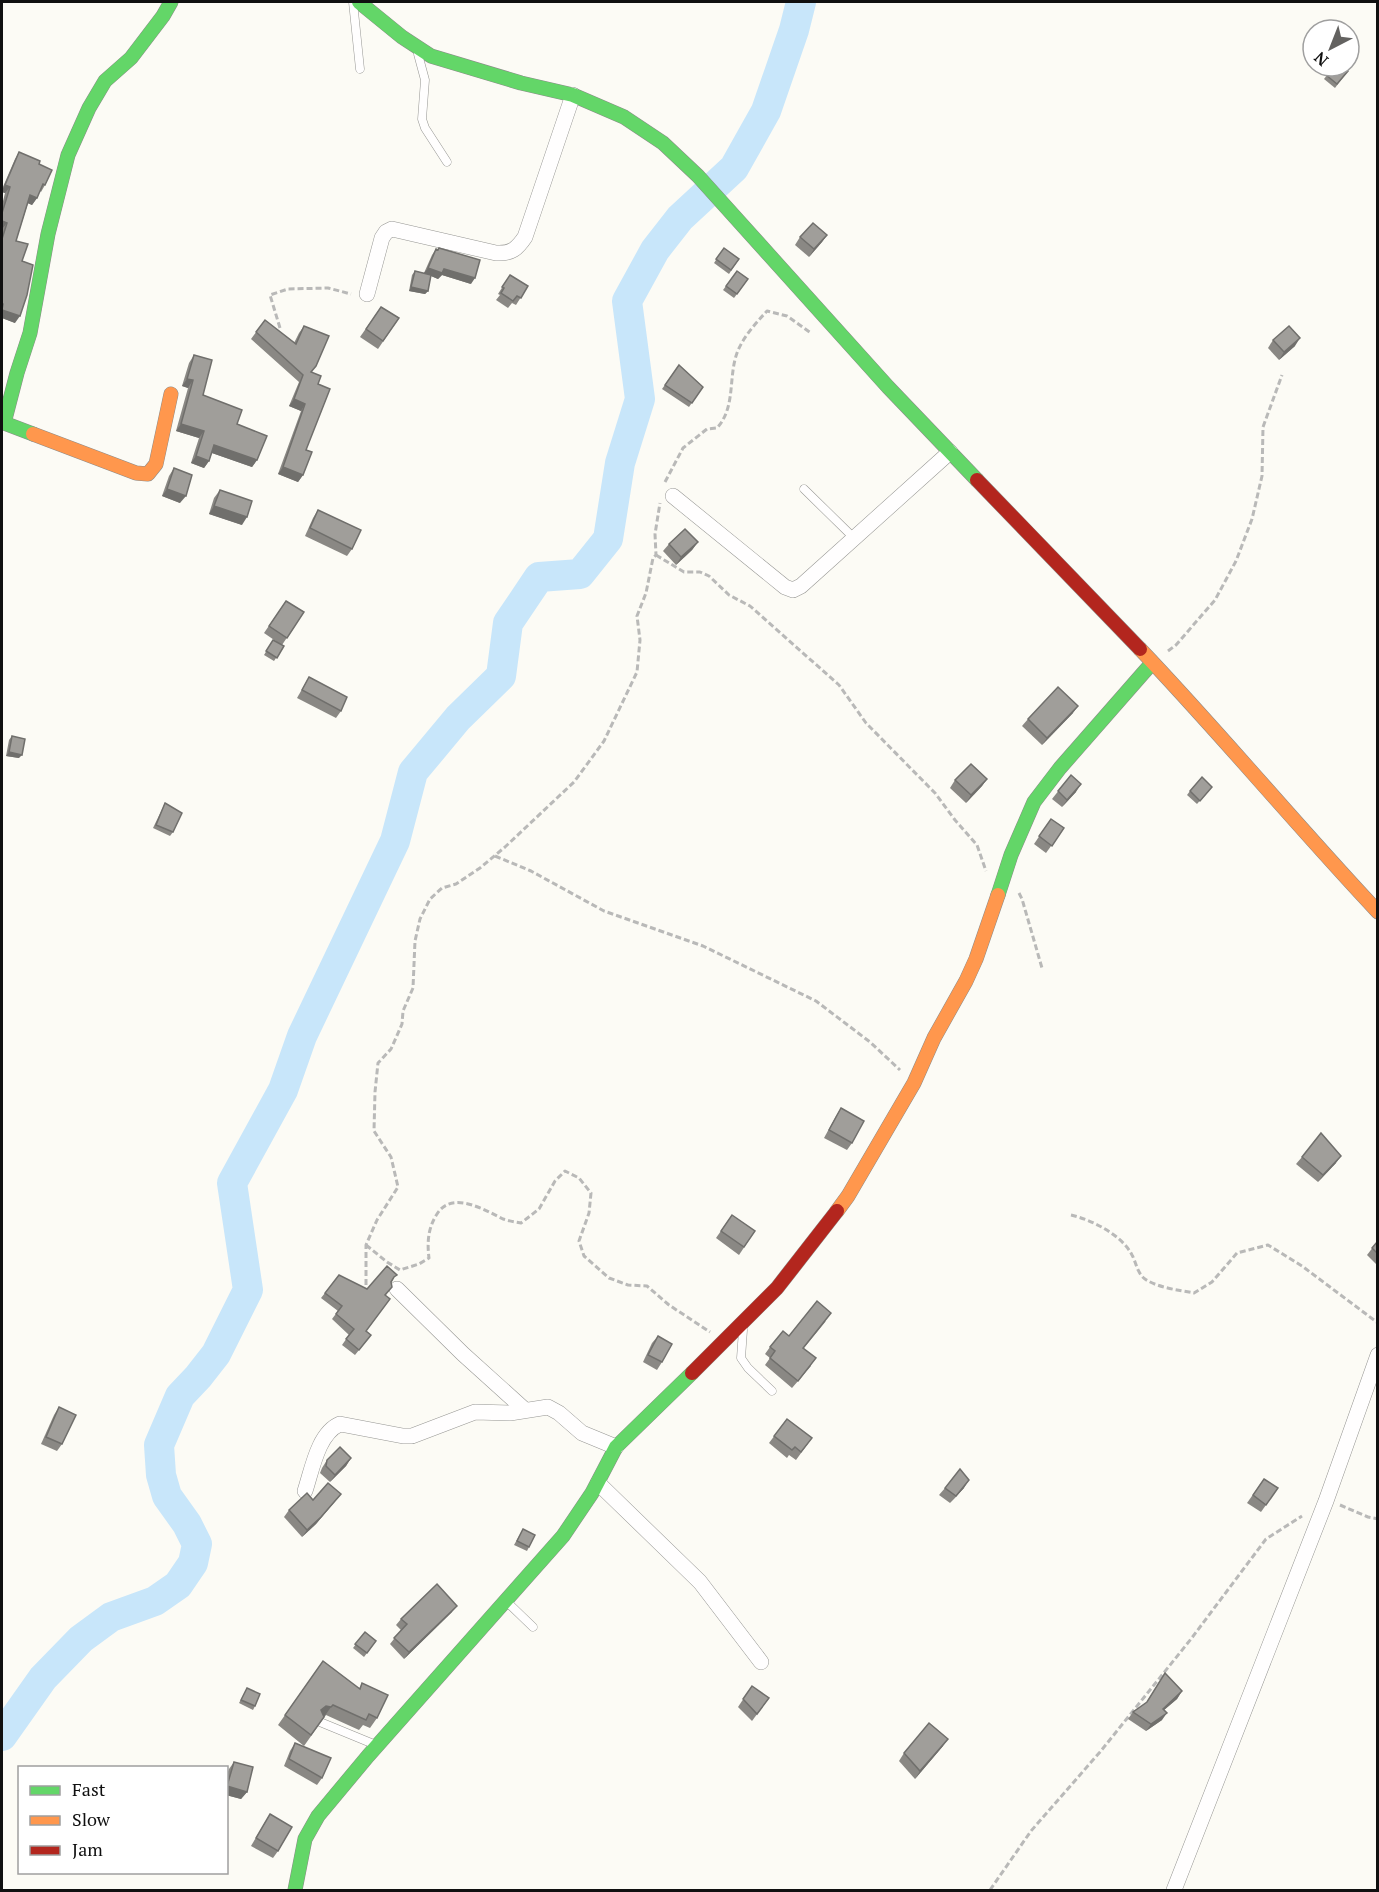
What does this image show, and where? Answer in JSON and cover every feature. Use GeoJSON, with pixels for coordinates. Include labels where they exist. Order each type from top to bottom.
{"type":"FeatureCollection","features":[{"type":"Feature","properties":{"kind":"street"},"geometry":{"type":"LineString","coordinates":[[171,2],[131,58],[105,81],[89,108],[68,155],[48,234],[30,333],[16,373],[4,423],[136,473],[148,474],[156,464],[171,394]]}},
{"type":"Feature","properties":{"kind":"street"},"geometry":{"type":"LineString","coordinates":[[359,2],[416,47],[447,62],[573,95],[624,117],[663,142],[698,176],[888,387],[1198,710],[1377,912]]}},
{"type":"Feature","properties":{"kind":"street"},"geometry":{"type":"LineString","coordinates":[[367,294],[382,238],[392,229],[496,253],[505,254],[513,251],[525,237],[573,95]]}},
{"type":"Feature","properties":{"kind":"street"},"geometry":{"type":"LineString","coordinates":[[666,492],[785,588],[793,590],[801,586],[950,452]]}},
{"type":"Feature","properties":{"kind":"street"},"geometry":{"type":"LineString","coordinates":[[295,1890],[302,1848],[310,1828],[377,1746],[563,1536],[598,1483],[616,1447],[777,1288],[848,1196],[914,1083],[934,1038],[969,973],[1006,869],[1034,802],[1046,785],[1152,663]]}},
{"type":"Feature","properties":{"kind":"street"},"geometry":{"type":"LineString","coordinates":[[397,1289],[463,1354],[525,1410]]}},
{"type":"Feature","properties":{"kind":"street"},"geometry":{"type":"LineString","coordinates":[[1174,1890],[1326,1501],[1377,1355]]}},
{"type":"Feature","properties":{"kind":"street"},"geometry":{"type":"LineString","coordinates":[[305,1491],[325,1436],[332,1428],[340,1425],[412,1436],[475,1412],[510,1413],[540,1407],[553,1409],[582,1433],[616,1447]]}},
{"type":"Feature","properties":{"kind":"street"},"geometry":{"type":"LineString","coordinates":[[598,1483],[699,1582],[761,1662]]}},
{"type":"Feature","properties":{"kind":"lane"},"geometry":{"type":"LineString","coordinates":[[353,2],[360,69]]}},
{"type":"Feature","properties":{"kind":"lane"},"geometry":{"type":"LineString","coordinates":[[416,47],[425,80],[422,119],[425,128],[447,162]]}},
{"type":"Feature","properties":{"kind":"lane"},"geometry":{"type":"LineString","coordinates":[[804,489],[854,538]]}},
{"type":"Feature","properties":{"kind":"lane"},"geometry":{"type":"LineString","coordinates":[[744,1322],[741,1359],[772,1391]]}},
{"type":"Feature","properties":{"kind":"lane"},"geometry":{"type":"LineString","coordinates":[[506,1601],[533,1627]]}},
{"type":"Feature","properties":{"kind":"lane"},"geometry":{"type":"LineString","coordinates":[[320,1722],[377,1746]]}},
{"type":"Feature","properties":{"kind":"path"},"geometry":{"type":"LineString","coordinates":[[280,328],[270,295],[288,289],[328,288],[361,297],[367,294]]}},
{"type":"Feature","properties":{"kind":"path"},"geometry":{"type":"LineString","coordinates":[[366,1285],[366,1245],[376,1220],[398,1187],[391,1157],[374,1131],[378,1063],[391,1049],[402,1024],[403,1011],[413,988],[414,949],[420,919],[430,899],[442,888],[456,884],[494,856],[574,782],[604,741],[637,672],[640,640],[637,616],[646,593],[653,558],[656,555],[655,534],[666,492],[667,476],[683,448],[707,429],[717,428],[725,419],[730,399],[731,377],[738,351],[756,324],[767,311],[787,316],[819,338]]}},
{"type":"Feature","properties":{"kind":"path"},"geometry":{"type":"LineString","coordinates":[[1152,663],[1176,645],[1215,600],[1236,561],[1252,519],[1262,476],[1263,427],[1282,375]]}},
{"type":"Feature","properties":{"kind":"path"},"geometry":{"type":"LineString","coordinates":[[656,555],[684,572],[700,572],[709,576],[729,595],[750,606],[839,685],[866,723],[935,793],[977,845],[997,896]]}},
{"type":"Feature","properties":{"kind":"path"},"geometry":{"type":"LineString","coordinates":[[494,856],[531,871],[604,911],[703,946],[816,1000],[870,1042],[914,1083]]}},
{"type":"Feature","properties":{"kind":"path"},"geometry":{"type":"LineString","coordinates":[[1006,869],[1022,899],[1042,968]]}},
{"type":"Feature","properties":{"kind":"path"},"geometry":{"type":"LineString","coordinates":[[366,1245],[400,1270],[419,1264],[429,1258],[430,1225],[441,1207],[453,1202],[476,1206],[506,1220],[521,1223],[539,1209],[555,1180],[565,1171],[579,1178],[591,1193],[589,1213],[579,1241],[584,1256],[609,1278],[628,1285],[647,1286],[669,1305],[724,1341]]}},
{"type":"Feature","properties":{"kind":"path"},"geometry":{"type":"LineString","coordinates":[[1071,1215],[1104,1229],[1123,1242],[1134,1257],[1134,1262],[1144,1278],[1156,1284],[1194,1293],[1212,1282],[1238,1253],[1268,1245],[1302,1266],[1377,1323]]}},
{"type":"Feature","properties":{"kind":"path"},"geometry":{"type":"LineString","coordinates":[[990,1890],[1031,1831],[1100,1752],[1191,1639],[1266,1539],[1326,1501],[1377,1519]]}},
{"type":"Feature","properties":{"kind":"building"},"geometry":{"type":"Polygon","coordinates":[[[1330,78],[1342,78],[1337,84],[1330,78]]]}},
{"type":"Feature","properties":{"kind":"building"},"geometry":{"type":"Polygon","coordinates":[[[19,152],[40,161],[39,164],[52,170],[37,198],[30,195],[16,241],[28,244],[22,261],[33,265],[20,316],[2,310],[2,239],[7,223],[2,221],[2,213],[10,187],[5,185],[19,152]]]}},
{"type":"Feature","properties":{"kind":"building"},"geometry":{"type":"Polygon","coordinates":[[[813,223],[827,235],[814,249],[800,237],[813,223]]]}},
{"type":"Feature","properties":{"kind":"building"},"geometry":{"type":"Polygon","coordinates":[[[724,248],[739,259],[731,270],[716,259],[724,248]]]}},
{"type":"Feature","properties":{"kind":"building"},"geometry":{"type":"Polygon","coordinates":[[[436,249],[480,260],[475,278],[444,269],[442,273],[428,268],[436,249]]]}},
{"type":"Feature","properties":{"kind":"building"},"geometry":{"type":"Polygon","coordinates":[[[415,271],[431,275],[428,291],[411,287],[415,271]]]}},
{"type":"Feature","properties":{"kind":"building"},"geometry":{"type":"Polygon","coordinates":[[[737,271],[748,279],[737,294],[726,286],[737,271]]]}},
{"type":"Feature","properties":{"kind":"building"},"geometry":{"type":"Polygon","coordinates":[[[510,275],[528,286],[521,298],[517,296],[513,301],[501,293],[510,275]]]}},
{"type":"Feature","properties":{"kind":"building"},"geometry":{"type":"Polygon","coordinates":[[[381,307],[399,318],[383,341],[366,329],[381,307]]]}},
{"type":"Feature","properties":{"kind":"building"},"geometry":{"type":"Polygon","coordinates":[[[265,320],[296,344],[304,326],[329,336],[311,372],[321,376],[318,384],[330,389],[306,450],[312,452],[303,475],[283,467],[305,404],[294,399],[303,375],[256,332],[265,320]]]}},
{"type":"Feature","properties":{"kind":"building"},"geometry":{"type":"Polygon","coordinates":[[[1289,326],[1300,338],[1284,352],[1273,340],[1289,326]]]}},
{"type":"Feature","properties":{"kind":"building"},"geometry":{"type":"Polygon","coordinates":[[[194,355],[212,360],[203,395],[242,410],[237,424],[267,436],[257,460],[214,445],[209,461],[196,456],[204,431],[181,424],[193,380],[187,379],[194,355]]]}},
{"type":"Feature","properties":{"kind":"building"},"geometry":{"type":"Polygon","coordinates":[[[679,365],[703,387],[692,403],[665,385],[679,365]]]}},
{"type":"Feature","properties":{"kind":"building"},"geometry":{"type":"Polygon","coordinates":[[[174,468],[192,475],[186,496],[167,489],[174,468]]]}},
{"type":"Feature","properties":{"kind":"building"},"geometry":{"type":"Polygon","coordinates":[[[220,490],[252,501],[247,517],[214,506],[220,490]]]}},
{"type":"Feature","properties":{"kind":"building"},"geometry":{"type":"Polygon","coordinates":[[[318,510],[361,530],[352,549],[310,528],[318,510]]]}},
{"type":"Feature","properties":{"kind":"building"},"geometry":{"type":"Polygon","coordinates":[[[685,529],[698,542],[681,557],[669,544],[685,529]]]}},
{"type":"Feature","properties":{"kind":"building"},"geometry":{"type":"Polygon","coordinates":[[[286,601],[304,612],[287,638],[269,626],[286,601]]]}},
{"type":"Feature","properties":{"kind":"building"},"geometry":{"type":"Polygon","coordinates":[[[273,640],[284,646],[277,658],[266,651],[273,640]]]}},
{"type":"Feature","properties":{"kind":"building"},"geometry":{"type":"Polygon","coordinates":[[[309,677],[347,697],[341,711],[302,690],[309,677]]]}},
{"type":"Feature","properties":{"kind":"building"},"geometry":{"type":"Polygon","coordinates":[[[1058,687],[1078,706],[1047,738],[1028,719],[1058,687]]]}},
{"type":"Feature","properties":{"kind":"building"},"geometry":{"type":"Polygon","coordinates":[[[12,736],[25,739],[22,755],[9,752],[12,736]]]}},
{"type":"Feature","properties":{"kind":"building"},"geometry":{"type":"Polygon","coordinates":[[[971,764],[987,779],[971,795],[955,780],[971,764]]]}},
{"type":"Feature","properties":{"kind":"building"},"geometry":{"type":"Polygon","coordinates":[[[1071,775],[1081,784],[1067,800],[1058,791],[1071,775]]]}},
{"type":"Feature","properties":{"kind":"building"},"geometry":{"type":"Polygon","coordinates":[[[1202,777],[1212,787],[1200,801],[1190,791],[1202,777]]]}},
{"type":"Feature","properties":{"kind":"building"},"geometry":{"type":"Polygon","coordinates":[[[165,803],[182,813],[173,832],[156,825],[165,803]]]}},
{"type":"Feature","properties":{"kind":"building"},"geometry":{"type":"Polygon","coordinates":[[[1051,819],[1064,828],[1052,846],[1039,836],[1051,819]]]}},
{"type":"Feature","properties":{"kind":"building"},"geometry":{"type":"Polygon","coordinates":[[[841,1108],[864,1121],[852,1143],[829,1130],[841,1108]]]}},
{"type":"Feature","properties":{"kind":"building"},"geometry":{"type":"Polygon","coordinates":[[[1321,1133],[1341,1156],[1323,1175],[1302,1157],[1321,1133]]]}},
{"type":"Feature","properties":{"kind":"building"},"geometry":{"type":"Polygon","coordinates":[[[732,1215],[755,1231],[744,1247],[721,1231],[732,1215]]]}},
{"type":"Feature","properties":{"kind":"building"},"geometry":{"type":"Polygon","coordinates":[[[1377,1242],[1377,1253],[1372,1248],[1377,1242]]]}},
{"type":"Feature","properties":{"kind":"building"},"geometry":{"type":"Polygon","coordinates":[[[387,1266],[397,1275],[391,1282],[392,1287],[385,1295],[390,1299],[366,1331],[371,1335],[359,1350],[346,1339],[354,1329],[336,1314],[342,1306],[325,1293],[339,1275],[367,1289],[387,1266]]]}},
{"type":"Feature","properties":{"kind":"building"},"geometry":{"type":"Polygon","coordinates":[[[817,1301],[831,1313],[803,1348],[816,1358],[798,1381],[770,1358],[775,1351],[770,1347],[783,1331],[789,1336],[817,1301]]]}},
{"type":"Feature","properties":{"kind":"building"},"geometry":{"type":"Polygon","coordinates":[[[658,1336],[672,1344],[662,1362],[648,1355],[658,1336]]]}},
{"type":"Feature","properties":{"kind":"building"},"geometry":{"type":"Polygon","coordinates":[[[59,1407],[76,1415],[62,1444],[46,1437],[59,1407]]]}},
{"type":"Feature","properties":{"kind":"building"},"geometry":{"type":"Polygon","coordinates":[[[787,1419],[812,1438],[801,1452],[795,1447],[792,1450],[774,1436],[787,1419]]]}},
{"type":"Feature","properties":{"kind":"building"},"geometry":{"type":"Polygon","coordinates":[[[340,1447],[351,1458],[335,1475],[326,1466],[327,1460],[340,1447]]]}},
{"type":"Feature","properties":{"kind":"building"},"geometry":{"type":"Polygon","coordinates":[[[960,1469],[969,1480],[956,1496],[945,1488],[960,1469]]]}},
{"type":"Feature","properties":{"kind":"building"},"geometry":{"type":"Polygon","coordinates":[[[1264,1479],[1278,1488],[1266,1505],[1253,1495],[1264,1479]]]}},
{"type":"Feature","properties":{"kind":"building"},"geometry":{"type":"Polygon","coordinates":[[[328,1483],[341,1494],[307,1530],[289,1510],[307,1493],[313,1500],[328,1483]]]}},
{"type":"Feature","properties":{"kind":"building"},"geometry":{"type":"Polygon","coordinates":[[[523,1529],[535,1535],[529,1547],[517,1541],[523,1529]]]}},
{"type":"Feature","properties":{"kind":"building"},"geometry":{"type":"Polygon","coordinates":[[[437,1584],[457,1606],[409,1652],[394,1638],[407,1624],[401,1619],[437,1584]]]}},
{"type":"Feature","properties":{"kind":"building"},"geometry":{"type":"Polygon","coordinates":[[[365,1632],[376,1641],[367,1653],[355,1644],[365,1632]]]}},
{"type":"Feature","properties":{"kind":"building"},"geometry":{"type":"Polygon","coordinates":[[[323,1661],[360,1689],[362,1683],[388,1695],[377,1718],[369,1714],[366,1720],[333,1705],[326,1706],[321,1710],[324,1717],[311,1735],[285,1715],[323,1661]]]}},
{"type":"Feature","properties":{"kind":"building"},"geometry":{"type":"Polygon","coordinates":[[[1165,1673],[1182,1691],[1163,1709],[1167,1713],[1151,1724],[1133,1712],[1147,1702],[1165,1673]]]}},
{"type":"Feature","properties":{"kind":"building"},"geometry":{"type":"Polygon","coordinates":[[[752,1686],[769,1698],[757,1714],[743,1699],[752,1686]]]}},
{"type":"Feature","properties":{"kind":"building"},"geometry":{"type":"Polygon","coordinates":[[[247,1688],[260,1694],[255,1706],[241,1700],[247,1688]]]}},
{"type":"Feature","properties":{"kind":"building"},"geometry":{"type":"Polygon","coordinates":[[[929,1723],[948,1739],[920,1771],[904,1753],[929,1723]]]}},
{"type":"Feature","properties":{"kind":"building"},"geometry":{"type":"Polygon","coordinates":[[[295,1743],[331,1758],[322,1778],[289,1759],[295,1743]]]}},
{"type":"Feature","properties":{"kind":"building"},"geometry":{"type":"Polygon","coordinates":[[[234,1762],[253,1767],[247,1792],[228,1786],[234,1762]]]}},
{"type":"Feature","properties":{"kind":"building"},"geometry":{"type":"Polygon","coordinates":[[[270,1814],[292,1827],[278,1851],[256,1838],[270,1814]]]}},
{"type":"Feature","properties":{"kind":"waterway"},"geometry":{"type":"LineString","coordinates":[[2,1736],[43,1678],[81,1639],[111,1617],[155,1601],[178,1585],[193,1563],[197,1544],[187,1524],[167,1496],[161,1475],[159,1445],[180,1396],[216,1354],[248,1290],[232,1183],[283,1090],[302,1036],[395,841],[413,772],[458,718],[501,676],[508,623],[539,577],[580,574],[608,539],[620,463],[640,399],[627,301],[655,250],[680,218],[734,168],[766,111],[794,30],[801,2]]}},
{"type":"Feature","properties":{"kind":"traffic: fast"},"geometry":{"type":"LineString","coordinates":[[33,434],[4,423],[30,333],[48,234],[68,155],[89,108],[105,81],[131,58],[171,2]]}},
{"type":"Feature","properties":{"kind":"traffic: fast"},"geometry":{"type":"LineString","coordinates":[[359,2],[402,37],[431,56],[521,83],[573,95],[624,117],[663,143],[698,176],[888,387],[977,480]]}},
{"type":"Feature","properties":{"kind":"traffic: fast"},"geometry":{"type":"LineString","coordinates":[[998,895],[1011,855],[1034,802],[1060,768],[1152,663]]}},
{"type":"Feature","properties":{"kind":"traffic: fast"},"geometry":{"type":"LineString","coordinates":[[295,1890],[305,1839],[318,1816],[368,1756],[563,1536],[592,1493],[616,1447],[692,1373]]}},
{"type":"Feature","properties":{"kind":"traffic: slow"},"geometry":{"type":"LineString","coordinates":[[33,434],[136,473],[148,474],[156,464],[171,394]]}},
{"type":"Feature","properties":{"kind":"traffic: slow"},"geometry":{"type":"LineString","coordinates":[[1140,649],[1378,912]]}},
{"type":"Feature","properties":{"kind":"traffic: slow"},"geometry":{"type":"LineString","coordinates":[[837,1211],[914,1083],[934,1038],[966,981],[998,895]]}},
{"type":"Feature","properties":{"kind":"traffic: jam"},"geometry":{"type":"LineString","coordinates":[[977,480],[1140,649]]}},
{"type":"Feature","properties":{"kind":"traffic: jam"},"geometry":{"type":"LineString","coordinates":[[692,1373],[777,1288],[837,1211]]}}]}
